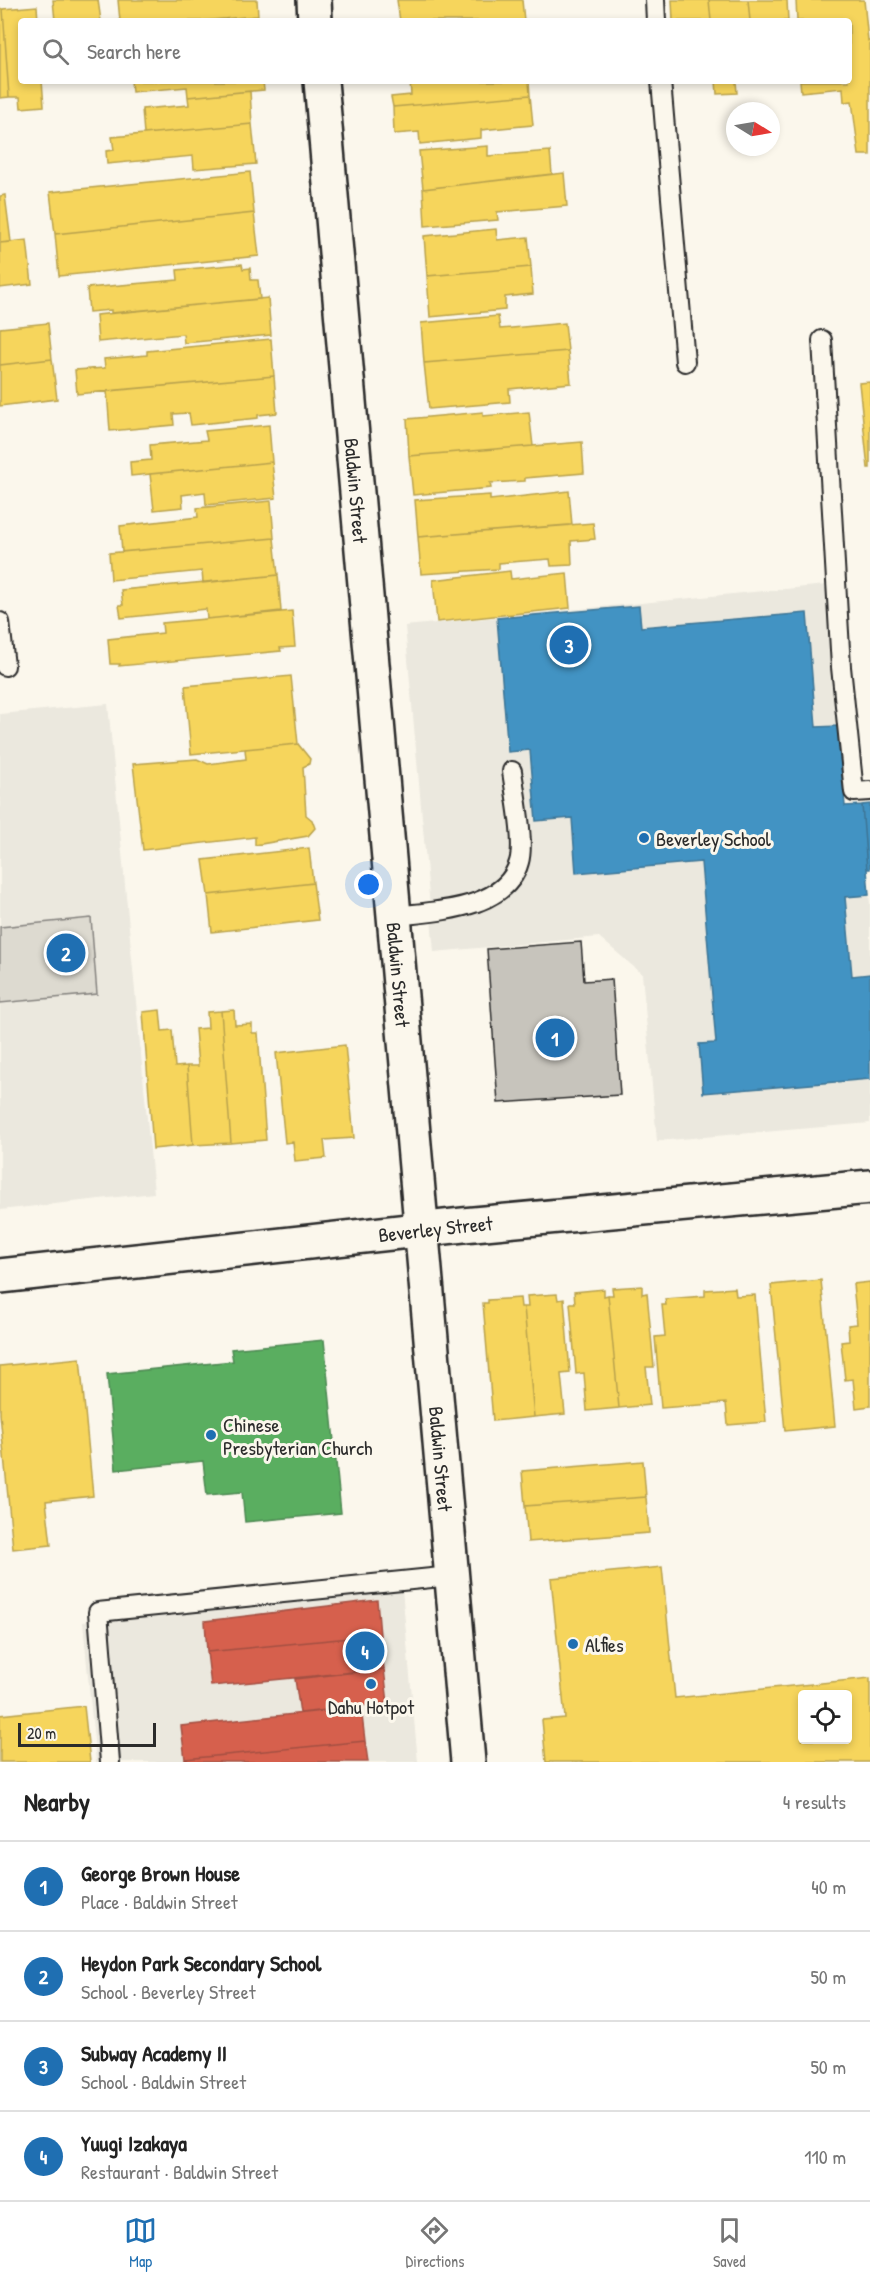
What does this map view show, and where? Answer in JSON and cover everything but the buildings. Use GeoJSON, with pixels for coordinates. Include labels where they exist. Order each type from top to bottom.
{"type":"FeatureCollection","features":[{"type":"Feature","properties":{"kind":"street"},"geometry":{"type":"LineString","coordinates":[[314,0],[315,18]]}},
{"type":"Feature","properties":{"kind":"street","name":"Baldwin Street"},"geometry":{"type":"LineString","coordinates":[[321,84],[396,916],[468,1762]]}},
{"type":"Feature","properties":{"kind":"street","name":"Beverley Street"},"geometry":{"type":"LineString","coordinates":[[0,1276],[422,1230],[870,1187]]}},
{"type":"Feature","properties":{"kind":"lane"},"geometry":{"type":"LineString","coordinates":[[655,0],[656,18]]}},
{"type":"Feature","properties":{"kind":"lane"},"geometry":{"type":"LineString","coordinates":[[662,84],[685,362]]}},
{"type":"Feature","properties":{"kind":"lane"},"geometry":{"type":"LineString","coordinates":[[822,339],[841,667],[854,792],[870,791]]}},
{"type":"Feature","properties":{"kind":"lane"},"geometry":{"type":"LineString","coordinates":[[0,622],[5,666]]}},
{"type":"Feature","properties":{"kind":"lane"},"geometry":{"type":"LineString","coordinates":[[396,916],[457,907],[484,900],[506,887],[520,862],[521,848],[512,771]]}},
{"type":"Feature","properties":{"kind":"lane"},"geometry":{"type":"LineString","coordinates":[[110,1762],[98,1612],[452,1576]]}},
{"type":"Feature","properties":{"kind":"shaded area","name":"Beverley School"},"geometry":{"type":"Polygon","coordinates":[[[826,585],[845,806],[862,805],[870,904],[870,1123],[657,1141],[642,974],[599,937],[434,952],[405,626],[826,585]]]}},
{"type":"Feature","properties":{"kind":"shaded area"},"geometry":{"type":"Polygon","coordinates":[[[108,704],[154,1193],[0,1210],[0,714],[108,704]]]}},
{"type":"Feature","properties":{"kind":"shaded area"},"geometry":{"type":"Polygon","coordinates":[[[91,918],[97,994],[0,1003],[0,927],[91,918]]]}},
{"type":"Feature","properties":{"kind":"shaded area"},"geometry":{"type":"Polygon","coordinates":[[[402,1589],[418,1762],[96,1762],[83,1622],[402,1589]]]}},
{"type":"Feature","properties":{"kind":"place","name":"Subway Academy II"},"geometry":{"type":"Point","coordinates":[569,645]}},
{"type":"Feature","properties":{"kind":"place","name":"Beverley School"},"geometry":{"type":"Point","coordinates":[644,838]}},
{"type":"Feature","properties":{"kind":"place","name":"Heydon Park Secondary School"},"geometry":{"type":"Point","coordinates":[66,953]}},
{"type":"Feature","properties":{"kind":"place","name":"George Brown House"},"geometry":{"type":"Point","coordinates":[555,1038]}},
{"type":"Feature","properties":{"kind":"place","name":"Chinese Presbyterian Church"},"geometry":{"type":"Point","coordinates":[211,1435]}},
{"type":"Feature","properties":{"kind":"place","name":"Alfies"},"geometry":{"type":"Point","coordinates":[573,1644]}},
{"type":"Feature","properties":{"kind":"place","name":"Yuugi Izakaya"},"geometry":{"type":"Point","coordinates":[365,1651]}},
{"type":"Feature","properties":{"kind":"place","name":"Dahu Hotpot"},"geometry":{"type":"Point","coordinates":[371,1684]}}]}
